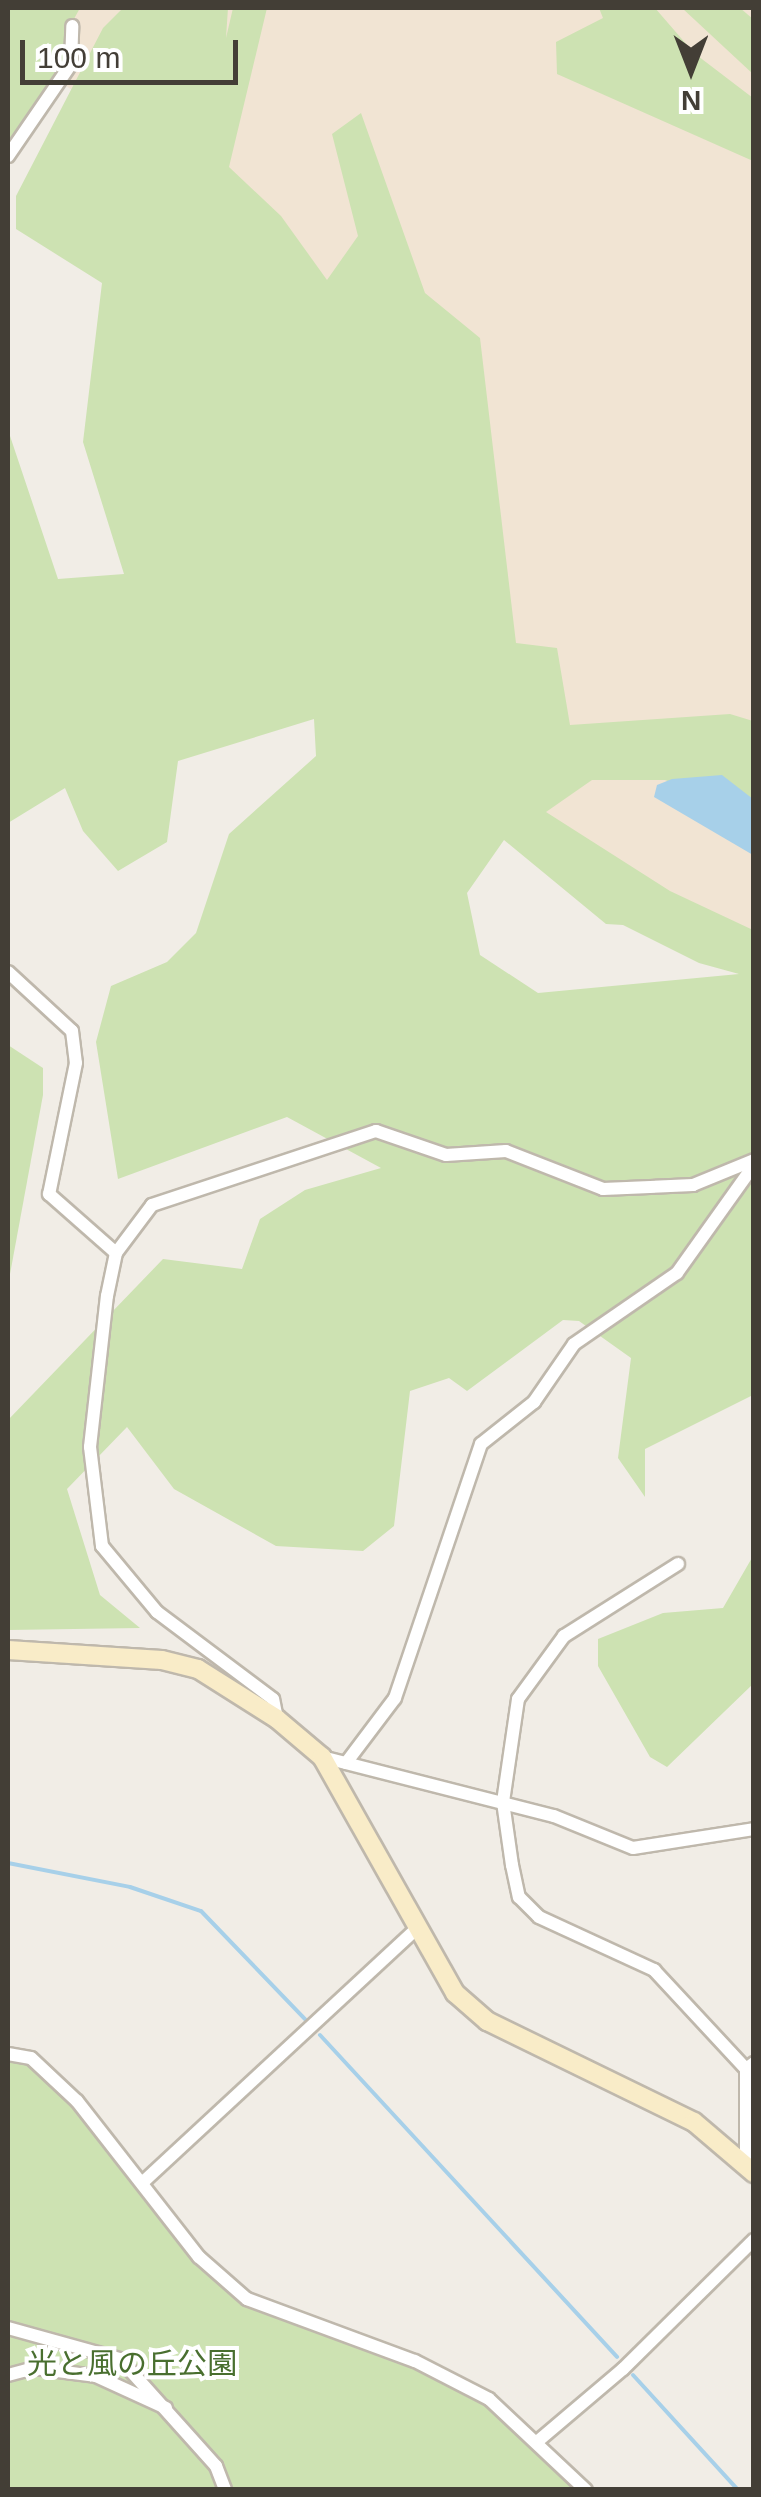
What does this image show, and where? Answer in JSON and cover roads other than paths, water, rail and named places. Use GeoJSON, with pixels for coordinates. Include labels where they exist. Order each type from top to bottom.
{"type":"FeatureCollection","features":[{"type":"Feature","properties":{"kind":"street"},"geometry":{"type":"LineString","coordinates":[[8,156],[72,64],[72,26]]}},
{"type":"Feature","properties":{"kind":"street"},"geometry":{"type":"LineString","coordinates":[[8,972],[72,1031],[76,1063],[49,1194],[116,1252]]}},
{"type":"Feature","properties":{"kind":"street"},"geometry":{"type":"LineString","coordinates":[[278,1719],[273,1698],[157,1612],[102,1546],[90,1447],[116,1252],[152,1205],[376,1131],[446,1155],[506,1151],[604,1190],[694,1185],[754,1162]]}},
{"type":"Feature","properties":{"kind":"street"},"geometry":{"type":"LineString","coordinates":[[346,1763],[395,1698],[481,1444],[534,1402],[574,1344],[677,1273],[754,1162]]}},
{"type":"Feature","properties":{"kind":"street"},"geometry":{"type":"LineString","coordinates":[[678,1564],[564,1636],[518,1699],[503,1802],[519,1898],[539,1917],[654,1970],[750,2066],[750,2168]]}},
{"type":"Feature","properties":{"kind":"street"},"geometry":{"type":"LineString","coordinates":[[8,1650],[162,1660],[198,1669],[278,1719],[322,1757],[454,1993],[487,2022],[694,2122],[750,2168]]}},
{"type":"Feature","properties":{"kind":"street"},"geometry":{"type":"LineString","coordinates":[[322,1757],[503,1802],[633,1848],[754,1829]]}},
{"type":"Feature","properties":{"kind":"street"},"geometry":{"type":"LineString","coordinates":[[142,2183],[418,1927]]}},
{"type":"Feature","properties":{"kind":"street"},"geometry":{"type":"LineString","coordinates":[[8,2054],[31,2058],[77,2101],[199,2257],[247,2299],[415,2361],[489,2399],[538,2440],[586,2490]]}},
{"type":"Feature","properties":{"kind":"street"},"geometry":{"type":"LineString","coordinates":[[538,2440],[622,2369],[754,2240]]}},
{"type":"Feature","properties":{"kind":"street"},"geometry":{"type":"LineString","coordinates":[[8,2328],[120,2358],[171,2410],[235,2490]]}},
{"type":"Feature","properties":{"kind":"street"},"geometry":{"type":"LineString","coordinates":[[8,2375],[34,2368],[96,2376],[171,2410]]}},
{"type":"Feature","properties":{"kind":"street"},"geometry":{"type":"LineString","coordinates":[[216,2466],[225,2490]]}},
{"type":"Feature","properties":{"kind":"water"},"geometry":{"type":"Polygon","coordinates":[[[722,775],[753,799],[753,855],[654,797],[657,785],[672,779],[722,775]]]}},
{"type":"Feature","properties":{"kind":"waterway"},"geometry":{"type":"LineString","coordinates":[[8,1863],[130,1887],[201,1911],[305,2019]]}},
{"type":"Feature","properties":{"kind":"waterway"},"geometry":{"type":"LineString","coordinates":[[320,2035],[617,2357]]}},
{"type":"Feature","properties":{"kind":"waterway"},"geometry":{"type":"LineString","coordinates":[[633,2375],[738,2490]]}},
{"type":"Feature","properties":{"kind":"park label","name":"光と風の丘公園"},"geometry":{"type":"Point","coordinates":[132,2364]}}]}
